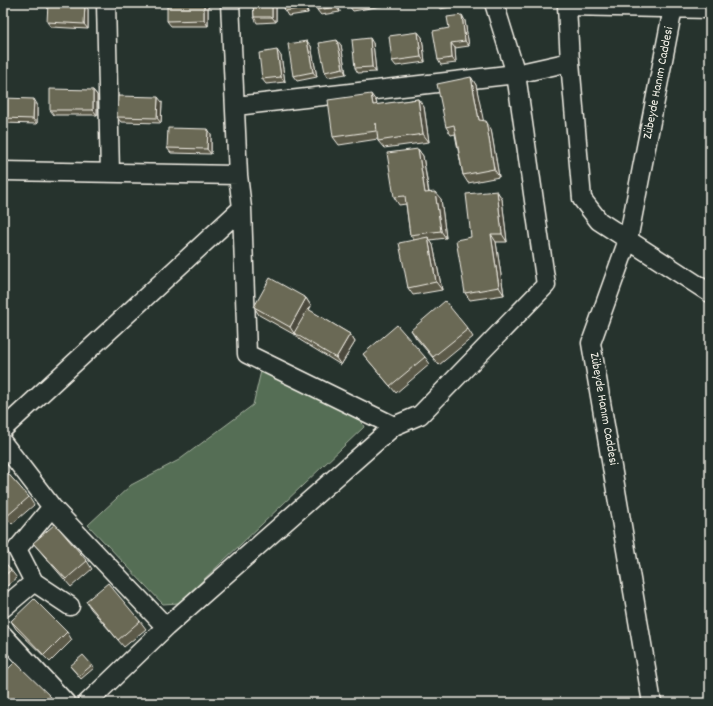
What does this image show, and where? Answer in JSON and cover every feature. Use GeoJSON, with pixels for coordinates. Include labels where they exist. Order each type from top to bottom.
{"type":"FeatureCollection","features":[{"type":"Feature","properties":{"kind":"street"},"geometry":{"type":"LineString","coordinates":[[106,3],[110,173]]}},
{"type":"Feature","properties":{"kind":"street"},"geometry":{"type":"LineString","coordinates":[[230,3],[236,106],[238,175],[242,208],[247,354],[394,426]]}},
{"type":"Feature","properties":{"kind":"street"},"geometry":{"type":"LineString","coordinates":[[87,703],[166,627],[394,426],[420,415],[546,285],[516,74],[494,3]]}},
{"type":"Feature","properties":{"kind":"street"},"geometry":{"type":"LineString","coordinates":[[710,9],[674,6],[567,5],[570,62],[582,199],[599,221],[710,293]]}},
{"type":"Feature","properties":{"kind":"street","name":"Zübeyde Hanım Caddesi"},"geometry":{"type":"LineString","coordinates":[[652,703],[591,343],[628,240],[674,6]]}},
{"type":"Feature","properties":{"kind":"street"},"geometry":{"type":"LineString","coordinates":[[236,106],[516,74],[570,62]]}},
{"type":"Feature","properties":{"kind":"street"},"geometry":{"type":"LineString","coordinates":[[3,171],[238,175]]}},
{"type":"Feature","properties":{"kind":"street"},"geometry":{"type":"LineString","coordinates":[[3,429],[242,208]]}},
{"type":"Feature","properties":{"kind":"street"},"geometry":{"type":"LineString","coordinates":[[3,443],[52,507],[166,627]]}},
{"type":"Feature","properties":{"kind":"street"},"geometry":{"type":"LineString","coordinates":[[52,507],[17,549],[34,582],[70,606]]}},
{"type":"Feature","properties":{"kind":"street"},"geometry":{"type":"LineString","coordinates":[[3,608],[34,582]]}},
{"type":"Feature","properties":{"kind":"street"},"geometry":{"type":"LineString","coordinates":[[3,635],[66,703]]}},
{"type":"Feature","properties":{"kind":"green space"},"geometry":{"type":"Polygon","coordinates":[[[261,371],[361,420],[364,427],[179,603],[163,604],[88,525],[131,485],[179,460],[253,405],[261,371]]]}},
{"type":"Feature","properties":{"kind":"building"},"geometry":{"type":"Polygon","coordinates":[[[48,3],[85,4],[84,24],[47,22],[48,3]]]}},
{"type":"Feature","properties":{"kind":"building"},"geometry":{"type":"Polygon","coordinates":[[[167,3],[204,3],[204,20],[167,21],[167,3]]]}},
{"type":"Feature","properties":{"kind":"building"},"geometry":{"type":"Polygon","coordinates":[[[253,3],[272,3],[272,17],[254,17],[253,3]]]}},
{"type":"Feature","properties":{"kind":"building"},"geometry":{"type":"Polygon","coordinates":[[[283,3],[303,3],[304,8],[285,11],[283,3]]]}},
{"type":"Feature","properties":{"kind":"building"},"geometry":{"type":"Polygon","coordinates":[[[316,3],[335,3],[336,7],[317,10],[316,3]]]}},
{"type":"Feature","properties":{"kind":"building"},"geometry":{"type":"Polygon","coordinates":[[[348,3],[366,3],[349,6],[348,3]]]}},
{"type":"Feature","properties":{"kind":"building"},"geometry":{"type":"Polygon","coordinates":[[[462,15],[465,41],[451,43],[452,58],[438,60],[433,31],[449,28],[447,17],[462,15]]]}},
{"type":"Feature","properties":{"kind":"building"},"geometry":{"type":"Polygon","coordinates":[[[418,32],[421,57],[392,61],[389,36],[418,32]]]}},
{"type":"Feature","properties":{"kind":"building"},"geometry":{"type":"Polygon","coordinates":[[[370,38],[372,67],[355,68],[352,40],[370,38]]]}},
{"type":"Feature","properties":{"kind":"building"},"geometry":{"type":"Polygon","coordinates":[[[337,40],[343,68],[325,72],[319,43],[337,40]]]}},
{"type":"Feature","properties":{"kind":"building"},"geometry":{"type":"Polygon","coordinates":[[[307,41],[313,72],[293,76],[288,44],[307,41]]]}},
{"type":"Feature","properties":{"kind":"building"},"geometry":{"type":"Polygon","coordinates":[[[277,50],[281,77],[262,79],[259,53],[277,50]]]}},
{"type":"Feature","properties":{"kind":"building"},"geometry":{"type":"Polygon","coordinates":[[[471,77],[479,120],[486,121],[494,169],[463,175],[454,125],[446,127],[437,84],[471,77]]]}},
{"type":"Feature","properties":{"kind":"building"},"geometry":{"type":"Polygon","coordinates":[[[50,89],[93,90],[93,110],[50,110],[50,89]]]}},
{"type":"Feature","properties":{"kind":"building"},"geometry":{"type":"Polygon","coordinates":[[[371,94],[373,105],[418,99],[423,134],[378,141],[376,123],[376,131],[333,137],[328,100],[371,94]]]}},
{"type":"Feature","properties":{"kind":"building"},"geometry":{"type":"Polygon","coordinates":[[[118,96],[158,97],[157,118],[117,117],[118,96]]]}},
{"type":"Feature","properties":{"kind":"building"},"geometry":{"type":"Polygon","coordinates":[[[3,98],[34,99],[33,119],[3,118],[3,98]]]}},
{"type":"Feature","properties":{"kind":"building"},"geometry":{"type":"Polygon","coordinates":[[[168,128],[208,129],[207,149],[167,148],[168,128]]]}},
{"type":"Feature","properties":{"kind":"building"},"geometry":{"type":"Polygon","coordinates":[[[418,149],[425,193],[435,192],[441,231],[410,235],[405,196],[394,197],[387,153],[418,149]]]}},
{"type":"Feature","properties":{"kind":"building"},"geometry":{"type":"Polygon","coordinates":[[[497,191],[502,234],[491,234],[499,287],[465,293],[456,240],[471,237],[466,194],[497,191]]]}},
{"type":"Feature","properties":{"kind":"building"},"geometry":{"type":"Polygon","coordinates":[[[428,237],[436,282],[408,288],[399,243],[428,237]]]}},
{"type":"Feature","properties":{"kind":"building"},"geometry":{"type":"Polygon","coordinates":[[[270,278],[306,298],[290,327],[254,307],[270,278]]]}},
{"type":"Feature","properties":{"kind":"building"},"geometry":{"type":"Polygon","coordinates":[[[445,301],[468,329],[433,357],[411,330],[445,301]]]}},
{"type":"Feature","properties":{"kind":"building"},"geometry":{"type":"Polygon","coordinates":[[[308,309],[350,334],[336,358],[294,333],[308,309]]]}},
{"type":"Feature","properties":{"kind":"building"},"geometry":{"type":"Polygon","coordinates":[[[397,325],[425,357],[390,386],[363,354],[397,325]]]}},
{"type":"Feature","properties":{"kind":"building"},"geometry":{"type":"Polygon","coordinates":[[[3,468],[29,497],[6,517],[3,513],[3,468]]]}},
{"type":"Feature","properties":{"kind":"building"},"geometry":{"type":"Polygon","coordinates":[[[55,524],[87,561],[66,579],[33,543],[55,524]]]}},
{"type":"Feature","properties":{"kind":"building"},"geometry":{"type":"Polygon","coordinates":[[[3,560],[11,570],[3,577],[3,560]]]}},
{"type":"Feature","properties":{"kind":"building"},"geometry":{"type":"Polygon","coordinates":[[[108,583],[140,621],[118,640],[86,601],[108,583]]]}},
{"type":"Feature","properties":{"kind":"building"},"geometry":{"type":"Polygon","coordinates":[[[34,599],[67,632],[44,655],[11,621],[34,599]]]}},
{"type":"Feature","properties":{"kind":"building"},"geometry":{"type":"Polygon","coordinates":[[[83,655],[92,665],[79,676],[70,666],[83,655]]]}},
{"type":"Feature","properties":{"kind":"building"},"geometry":{"type":"Polygon","coordinates":[[[15,662],[53,699],[50,703],[10,703],[3,697],[3,674],[15,662]]]}}]}
